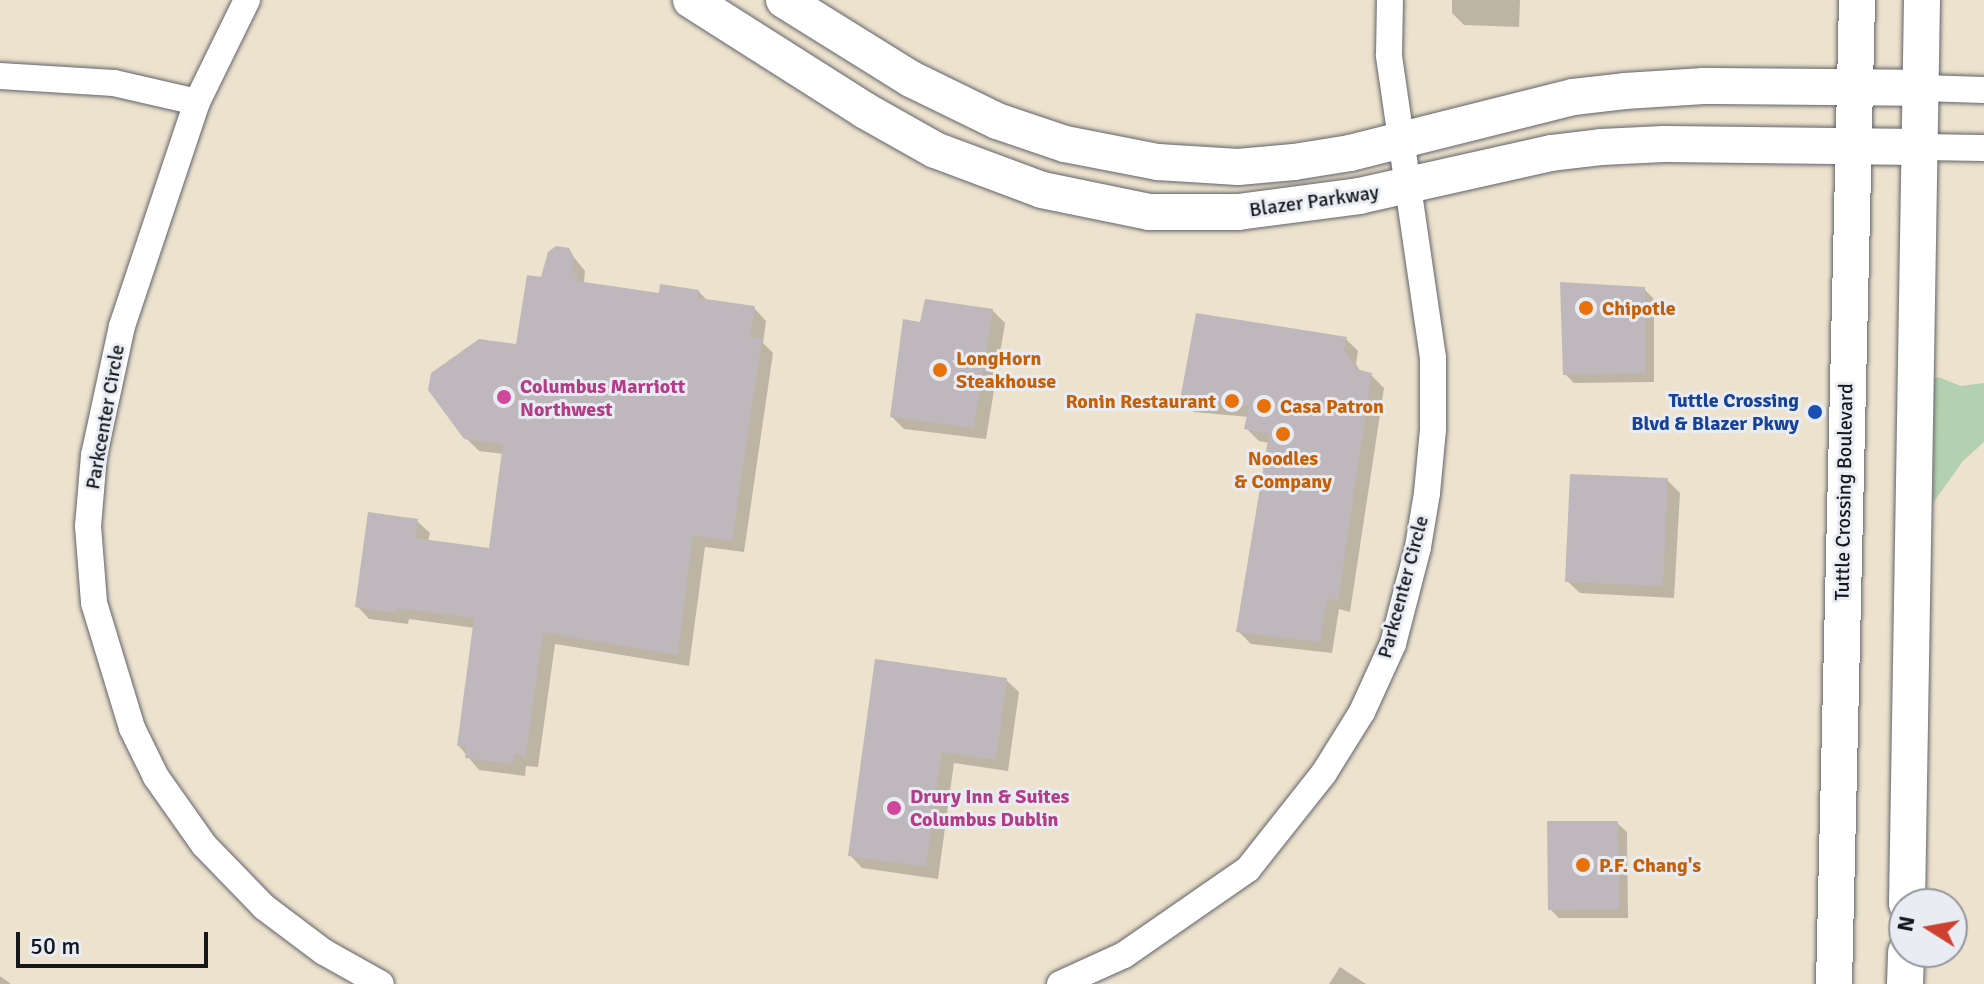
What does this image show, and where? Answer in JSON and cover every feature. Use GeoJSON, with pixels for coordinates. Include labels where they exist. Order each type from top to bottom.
{"type":"FeatureCollection","features":[{"type":"Feature","properties":{"kind":"street","name":"Parkcenter Circle"},"geometry":{"type":"LineString","coordinates":[[247,0],[197,102],[122,326],[94,455],[88,526],[94,603],[132,728],[156,777],[204,845],[264,907],[324,952],[381,984]]}},
{"type":"Feature","properties":{"kind":"street","name":"Blazer Parkway"},"geometry":{"type":"LineString","coordinates":[[691,0],[864,110],[935,150],[1042,190],[1116,207],[1180,213],[1238,212],[1359,196],[1551,153],[1601,147],[1664,144],[1984,148]]}},
{"type":"Feature","properties":{"kind":"street","name":"Blazer Parkway"},"geometry":{"type":"LineString","coordinates":[[784,0],[947,97],[997,121],[1065,144],[1158,162],[1238,167],[1308,160],[1573,97],[1704,86],[1984,90]]}},
{"type":"Feature","properties":{"kind":"street","name":"Parkcenter Circle"},"geometry":{"type":"LineString","coordinates":[[1060,984],[1124,955],[1248,869],[1324,773],[1362,712],[1393,644],[1418,547],[1433,430],[1433,358],[1389,55],[1390,0]]}},
{"type":"Feature","properties":{"kind":"street","name":"Tuttle Crossing Boulevard"},"geometry":{"type":"LineString","coordinates":[[1834,984],[1857,0]]}},
{"type":"Feature","properties":{"kind":"street"},"geometry":{"type":"LineString","coordinates":[[1907,888],[1922,0]]}},
{"type":"Feature","properties":{"kind":"street"},"geometry":{"type":"LineString","coordinates":[[0,76],[114,83],[197,102]]}},
{"type":"Feature","properties":{"kind":"shaded area"},"geometry":{"type":"Polygon","coordinates":[[[0,0],[1984,0],[1984,984],[0,984],[0,0]]]}},
{"type":"Feature","properties":{"kind":"green space"},"geometry":{"type":"Polygon","coordinates":[[[1938,377],[1961,386],[1984,383],[1984,442],[1963,461],[1933,503],[1934,379],[1938,377]]]}},
{"type":"Feature","properties":{"kind":"building"},"geometry":{"type":"Polygon","coordinates":[[[556,246],[569,248],[574,257],[572,273],[578,274],[577,281],[659,293],[660,284],[699,290],[698,298],[755,306],[750,337],[762,339],[732,541],[693,535],[678,655],[543,632],[526,756],[514,754],[513,764],[465,758],[466,747],[457,746],[474,618],[397,608],[396,613],[355,607],[368,512],[418,519],[415,538],[489,548],[503,444],[464,439],[428,390],[431,373],[479,339],[516,344],[527,275],[541,277],[548,252],[556,246]]]}},
{"type":"Feature","properties":{"kind":"building"},"geometry":{"type":"Polygon","coordinates":[[[1560,282],[1645,287],[1646,373],[1563,375],[1560,282]]]}},
{"type":"Feature","properties":{"kind":"building","name":"LongHorn Steakhouse"},"geometry":{"type":"Polygon","coordinates":[[[925,299],[993,309],[974,428],[890,417],[903,319],[920,322],[925,299]]]}},
{"type":"Feature","properties":{"kind":"building"},"geometry":{"type":"Polygon","coordinates":[[[1196,313],[1347,337],[1344,350],[1356,369],[1372,373],[1338,601],[1327,598],[1320,642],[1236,632],[1269,434],[1244,429],[1249,406],[1180,400],[1196,313]]]}},
{"type":"Feature","properties":{"kind":"building"},"geometry":{"type":"Polygon","coordinates":[[[1570,474],[1668,478],[1663,586],[1565,582],[1570,474]]]}},
{"type":"Feature","properties":{"kind":"building","name":"Drury Inn & Suites Columbus Dublin"},"geometry":{"type":"Polygon","coordinates":[[[875,659],[1007,678],[996,760],[942,752],[926,867],[848,856],[875,659]]]}},
{"type":"Feature","properties":{"kind":"building","name":"P.F. Chang's"},"geometry":{"type":"Polygon","coordinates":[[[1547,821],[1618,821],[1619,909],[1548,910],[1547,821]]]}},
{"type":"Feature","properties":{"kind":"place","name":"Chipotle"},"geometry":{"type":"Point","coordinates":[1586,308]}},
{"type":"Feature","properties":{"kind":"place","name":"LongHorn Steakhouse"},"geometry":{"type":"Point","coordinates":[940,370]}},
{"type":"Feature","properties":{"kind":"place","name":"Columbus Marriott Northwest"},"geometry":{"type":"Point","coordinates":[504,397]}},
{"type":"Feature","properties":{"kind":"place","name":"Ronin Restaurant"},"geometry":{"type":"Point","coordinates":[1232,401]}},
{"type":"Feature","properties":{"kind":"place","name":"Casa Patron"},"geometry":{"type":"Point","coordinates":[1264,406]}},
{"type":"Feature","properties":{"kind":"place","name":"Tuttle Crossing Blvd & Blazer Pkwy"},"geometry":{"type":"Point","coordinates":[1815,412]}},
{"type":"Feature","properties":{"kind":"place","name":"Noodles & Company"},"geometry":{"type":"Point","coordinates":[1283,434]}},
{"type":"Feature","properties":{"kind":"place","name":"Drury Inn & Suites Columbus Dublin"},"geometry":{"type":"Point","coordinates":[894,808]}},
{"type":"Feature","properties":{"kind":"place","name":"P.F. Chang's"},"geometry":{"type":"Point","coordinates":[1583,865]}}]}
